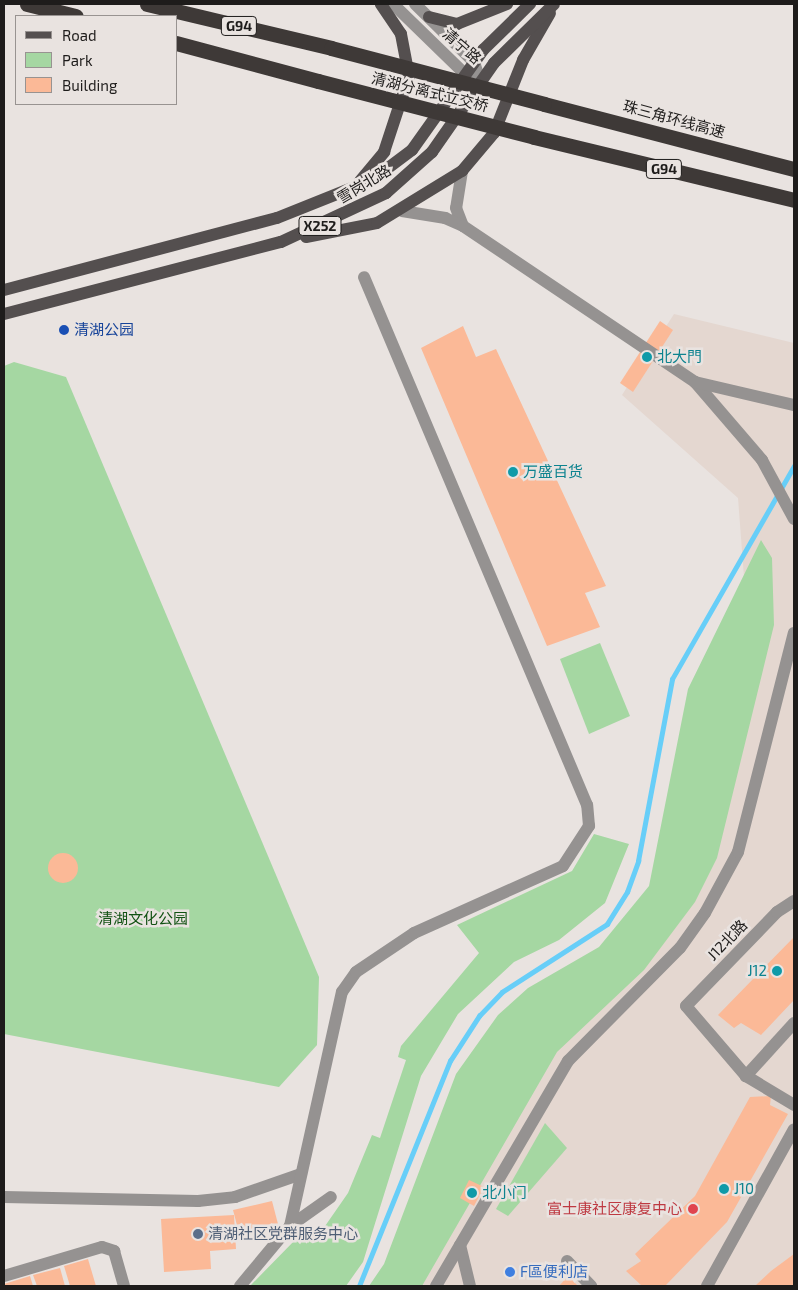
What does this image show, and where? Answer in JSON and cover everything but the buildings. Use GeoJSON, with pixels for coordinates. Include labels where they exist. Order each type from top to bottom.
{"type":"FeatureCollection","features":[{"type":"Feature","properties":{"kind":"highway"},"geometry":{"type":"LineString","coordinates":[[27,4],[72,15]]}},
{"type":"Feature","properties":{"kind":"highway","name":"清湖分离式立交桥"},"geometry":{"type":"LineString","coordinates":[[147,4],[331,48],[544,104]]}},
{"type":"Feature","properties":{"kind":"highway","name":"清湖分离式立交桥"},"geometry":{"type":"LineString","coordinates":[[178,44],[534,137],[794,200]]}},
{"type":"Feature","properties":{"kind":"highway","name":"珠三角环线高速"},"geometry":{"type":"LineString","coordinates":[[544,104],[794,168]]}},
{"type":"Feature","properties":{"kind":"main road"},"geometry":{"type":"LineString","coordinates":[[347,192],[370,173],[384,152],[409,76],[400,34],[381,4]]}},
{"type":"Feature","properties":{"kind":"main road"},"geometry":{"type":"LineString","coordinates":[[429,17],[457,24],[507,4]]}},
{"type":"Feature","properties":{"kind":"main road","name":"雪岗北路"},"geometry":{"type":"LineString","coordinates":[[4,290],[277,218],[347,192],[372,180],[412,150],[474,62],[530,4]]}},
{"type":"Feature","properties":{"kind":"main road","name":"雪岗北路"},"geometry":{"type":"LineString","coordinates":[[4,314],[281,242],[359,208],[411,174],[451,127],[481,80],[507,48],[554,4]]}},
{"type":"Feature","properties":{"kind":"main road"},"geometry":{"type":"LineString","coordinates":[[281,242],[355,229],[402,211],[462,171],[494,133],[523,60],[558,4]]}},
{"type":"Feature","properties":{"kind":"street","name":"清宁路"},"geometry":{"type":"LineString","coordinates":[[393,4],[465,74],[481,80]]}},
{"type":"Feature","properties":{"kind":"street","name":"清宁路"},"geometry":{"type":"LineString","coordinates":[[415,4],[474,62],[481,80]]}},
{"type":"Feature","properties":{"kind":"street"},"geometry":{"type":"LineString","coordinates":[[462,171],[456,208],[463,226]]}},
{"type":"Feature","properties":{"kind":"street"},"geometry":{"type":"LineString","coordinates":[[402,211],[445,218],[463,226],[695,382],[762,460],[793,517]]}},
{"type":"Feature","properties":{"kind":"street"},"geometry":{"type":"LineString","coordinates":[[290,1226],[342,992],[356,972],[414,932],[563,866],[589,826],[587,805],[364,277]]}},
{"type":"Feature","properties":{"kind":"street"},"geometry":{"type":"LineString","coordinates":[[695,382],[793,405]]}},
{"type":"Feature","properties":{"kind":"street"},"geometry":{"type":"LineString","coordinates":[[436,1286],[568,1061],[680,948],[706,914],[738,852],[794,633]]}},
{"type":"Feature","properties":{"kind":"street","name":"J12北路"},"geometry":{"type":"LineString","coordinates":[[746,1076],[686,1006],[777,912],[794,901]]}},
{"type":"Feature","properties":{"kind":"street"},"geometry":{"type":"LineString","coordinates":[[794,1022],[746,1076],[794,1105]]}},
{"type":"Feature","properties":{"kind":"street"},"geometry":{"type":"LineString","coordinates":[[707,1286],[794,1129]]}},
{"type":"Feature","properties":{"kind":"street"},"geometry":{"type":"LineString","coordinates":[[4,1197],[198,1201],[234,1197],[301,1174]]}},
{"type":"Feature","properties":{"kind":"street"},"geometry":{"type":"LineString","coordinates":[[240,1286],[290,1226],[331,1197]]}},
{"type":"Feature","properties":{"kind":"street"},"geometry":{"type":"LineString","coordinates":[[460,1244],[470,1286]]}},
{"type":"Feature","properties":{"kind":"street"},"geometry":{"type":"LineString","coordinates":[[4,1276],[102,1247],[114,1251],[124,1286]]}},
{"type":"Feature","properties":{"kind":"street"},"geometry":{"type":"LineString","coordinates":[[566,1261],[591,1286]]}},
{"type":"Feature","properties":{"kind":"shaded area"},"geometry":{"type":"Polygon","coordinates":[[[674,314],[794,343],[794,1286],[387,1286],[504,1058],[677,900],[749,643],[738,498],[622,395],[674,314]]]}},
{"type":"Feature","properties":{"kind":"green space","name":"清湖文化公园"},"geometry":{"type":"Polygon","coordinates":[[[14,362],[66,377],[319,977],[317,1045],[279,1087],[4,1034],[4,366],[14,362]]]}},
{"type":"Feature","properties":{"kind":"green space"},"geometry":{"type":"Polygon","coordinates":[[[761,540],[772,558],[774,625],[717,858],[695,902],[644,970],[557,1052],[422,1286],[369,1286],[384,1264],[456,1074],[498,1015],[528,988],[599,947],[649,886],[688,689],[761,540]]]}},
{"type":"Feature","properties":{"kind":"green space"},"geometry":{"type":"Polygon","coordinates":[[[600,643],[630,716],[589,734],[560,659],[600,643]]]}},
{"type":"Feature","properties":{"kind":"green space"},"geometry":{"type":"Polygon","coordinates":[[[594,834],[629,844],[605,903],[559,940],[514,962],[458,1014],[421,1076],[363,1262],[346,1286],[250,1286],[296,1239],[323,1229],[348,1193],[372,1135],[380,1138],[406,1060],[398,1057],[401,1046],[479,953],[457,925],[572,871],[594,834]]]}},
{"type":"Feature","properties":{"kind":"green space"},"geometry":{"type":"Polygon","coordinates":[[[545,1123],[567,1148],[508,1216],[496,1209],[545,1123]]]}},
{"type":"Feature","properties":{"kind":"waterway"},"geometry":{"type":"LineString","coordinates":[[359,1286],[450,1061],[479,1016],[502,992],[607,924],[627,892],[638,861],[672,679],[794,466]]}},
{"type":"Feature","properties":{"kind":"place","name":"清湖公园"},"geometry":{"type":"Point","coordinates":[64,330]}},
{"type":"Feature","properties":{"kind":"place","name":"北大門"},"geometry":{"type":"Point","coordinates":[647,357]}},
{"type":"Feature","properties":{"kind":"place","name":"万盛百货"},"geometry":{"type":"Point","coordinates":[513,472]}},
{"type":"Feature","properties":{"kind":"place","name":"J12"},"geometry":{"type":"Point","coordinates":[777,971]}},
{"type":"Feature","properties":{"kind":"place","name":"J10"},"geometry":{"type":"Point","coordinates":[724,1189]}},
{"type":"Feature","properties":{"kind":"place","name":"北小门"},"geometry":{"type":"Point","coordinates":[472,1193]}},
{"type":"Feature","properties":{"kind":"place","name":"富士康社区康复中心"},"geometry":{"type":"Point","coordinates":[693,1209]}},
{"type":"Feature","properties":{"kind":"place","name":"清湖社区党群服务中心"},"geometry":{"type":"Point","coordinates":[198,1234]}},
{"type":"Feature","properties":{"kind":"place","name":"F區便利店"},"geometry":{"type":"Point","coordinates":[510,1272]}}]}
